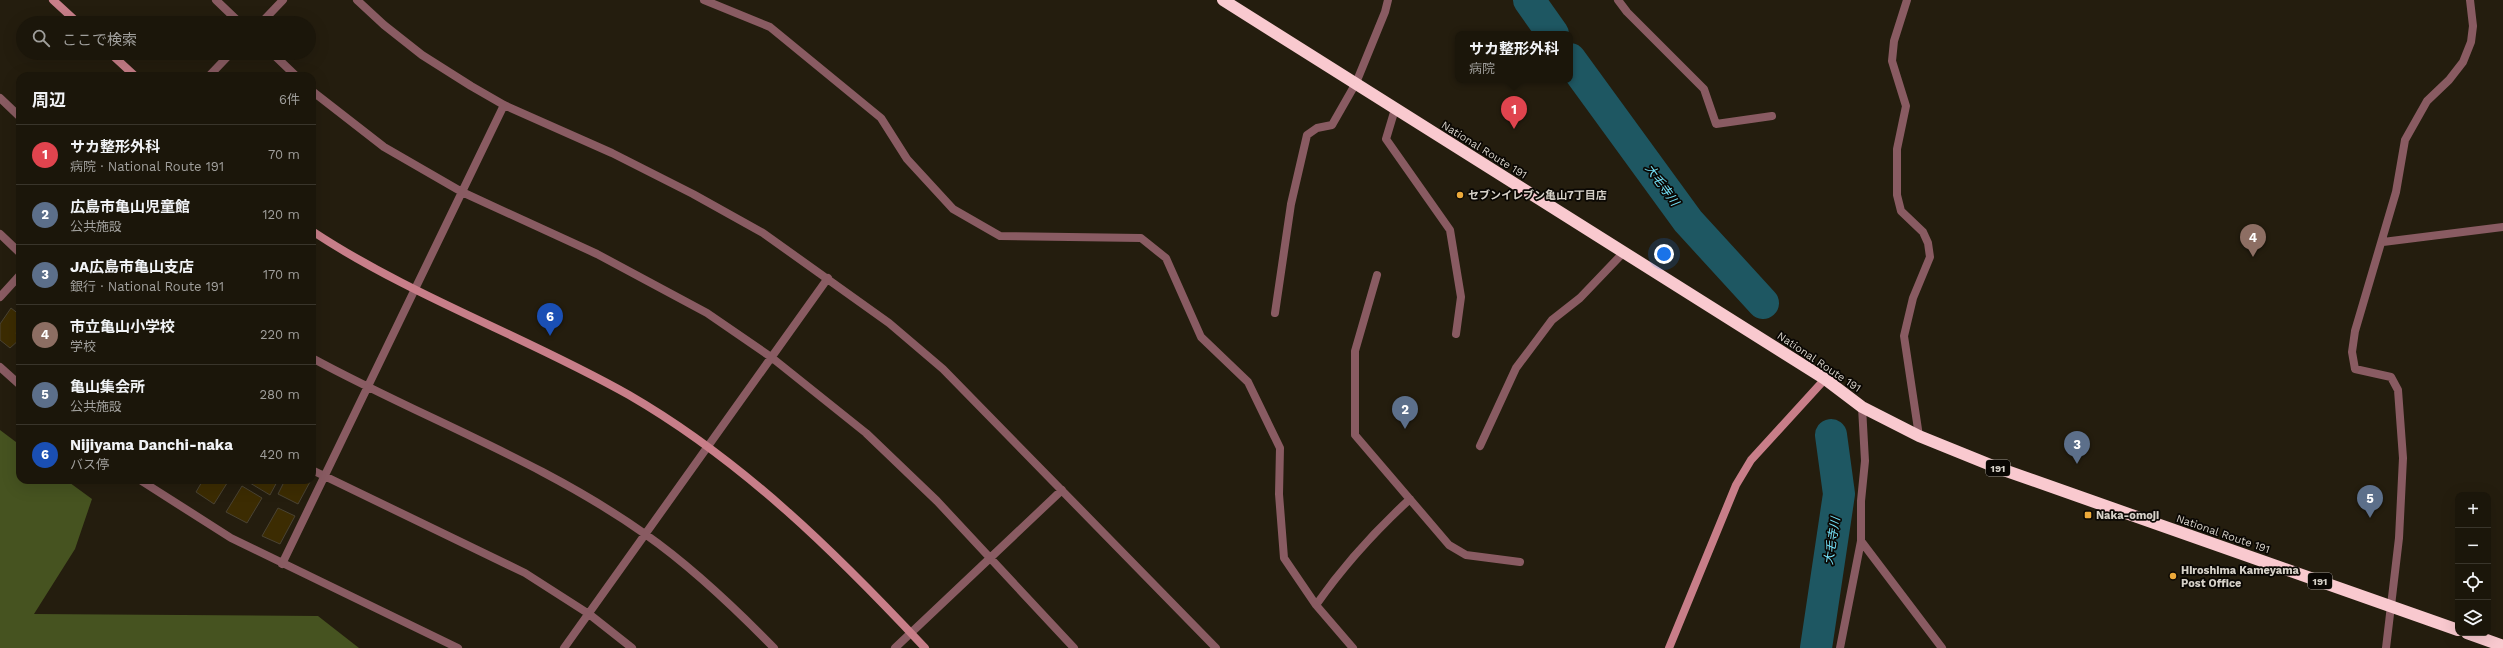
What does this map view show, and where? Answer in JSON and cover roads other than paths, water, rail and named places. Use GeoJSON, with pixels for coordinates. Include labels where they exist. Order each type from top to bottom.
{"type":"FeatureCollection","features":[{"type":"Feature","properties":{"kind":"highway","name":"National Route 191"},"geometry":{"type":"LineString","coordinates":[[1223,0],[1356,82],[1395,109],[1825,379],[1862,406],[1919,436],[1998,468],[2455,629]]}},
{"type":"Feature","properties":{"kind":"highway"},"geometry":{"type":"LineString","coordinates":[[2475,636],[2503,646]]}},
{"type":"Feature","properties":{"kind":"street"},"geometry":{"type":"LineString","coordinates":[[53,0],[70,16]]}},
{"type":"Feature","properties":{"kind":"street"},"geometry":{"type":"LineString","coordinates":[[216,0],[233,16]]}},
{"type":"Feature","properties":{"kind":"street"},"geometry":{"type":"LineString","coordinates":[[268,16],[283,0]]}},
{"type":"Feature","properties":{"kind":"street"},"geometry":{"type":"LineString","coordinates":[[357,0],[384,25],[422,55],[504,105],[612,153],[693,194],[763,233],[889,323],[942,369],[1216,648]]}},
{"type":"Feature","properties":{"kind":"street"},"geometry":{"type":"LineString","coordinates":[[704,0],[770,27],[881,118],[907,159],[953,209],[1000,236],[1142,238],[1166,258],[1201,337],[1248,382],[1280,448],[1279,494],[1284,558],[1316,605],[1353,648]]}},
{"type":"Feature","properties":{"kind":"street"},"geometry":{"type":"LineString","coordinates":[[1276,313],[1291,204],[1307,135],[1317,128],[1332,125],[1356,82],[1385,12],[1388,0]]}},
{"type":"Feature","properties":{"kind":"street"},"geometry":{"type":"LineString","coordinates":[[1618,0],[1622,7],[1704,89],[1716,124],[1772,116]]}},
{"type":"Feature","properties":{"kind":"street"},"geometry":{"type":"LineString","coordinates":[[1907,0],[1894,41],[1892,61],[1906,106],[1897,149],[1897,195],[1901,211],[1923,232],[1928,244],[1930,257],[1913,298],[1904,336],[1919,436]]}},
{"type":"Feature","properties":{"kind":"street"},"geometry":{"type":"LineString","coordinates":[[2386,648],[2399,538],[2403,458],[2398,390],[2391,377],[2355,369],[2352,352],[2355,331],[2396,192],[2405,140],[2427,100],[2449,80],[2463,62],[2471,42],[2473,26],[2470,0]]}},
{"type":"Feature","properties":{"kind":"street"},"geometry":{"type":"LineString","coordinates":[[118,60],[131,72]]}},
{"type":"Feature","properties":{"kind":"street"},"geometry":{"type":"LineString","coordinates":[[212,72],[224,60]]}},
{"type":"Feature","properties":{"kind":"street"},"geometry":{"type":"LineString","coordinates":[[279,60],[292,72]]}},
{"type":"Feature","properties":{"kind":"street"},"geometry":{"type":"LineString","coordinates":[[316,94],[384,147],[462,192],[597,254],[707,313],[771,357],[866,432],[937,501],[1074,648]]}},
{"type":"Feature","properties":{"kind":"street"},"geometry":{"type":"LineString","coordinates":[[0,98],[16,113]]}},
{"type":"Feature","properties":{"kind":"street"},"geometry":{"type":"LineString","coordinates":[[282,564],[504,105]]}},
{"type":"Feature","properties":{"kind":"street"},"geometry":{"type":"LineString","coordinates":[[1395,109],[1386,139],[1450,230],[1461,297],[1456,334]]}},
{"type":"Feature","properties":{"kind":"street"},"geometry":{"type":"LineString","coordinates":[[2382,242],[2503,228]]}},
{"type":"Feature","properties":{"kind":"street"},"geometry":{"type":"LineString","coordinates":[[0,234],[16,249]]}},
{"type":"Feature","properties":{"kind":"street"},"geometry":{"type":"LineString","coordinates":[[316,234],[352,258],[414,291],[548,351],[630,396],[708,446],[768,494],[828,547],[925,648]]}},
{"type":"Feature","properties":{"kind":"street"},"geometry":{"type":"LineString","coordinates":[[1480,446],[1516,368],[1552,320],[1580,298],[1624,252]]}},
{"type":"Feature","properties":{"kind":"street"},"geometry":{"type":"LineString","coordinates":[[1377,274],[1355,351],[1355,435],[1449,545],[1466,554],[1520,562]]}},
{"type":"Feature","properties":{"kind":"street"},"geometry":{"type":"LineString","coordinates":[[564,648],[828,278]]}},
{"type":"Feature","properties":{"kind":"street"},"geometry":{"type":"LineString","coordinates":[[0,297],[16,280]]}},
{"type":"Feature","properties":{"kind":"street"},"geometry":{"type":"LineString","coordinates":[[316,360],[367,388],[507,453],[587,497],[645,534],[702,580],[774,648]]}},
{"type":"Feature","properties":{"kind":"street"},"geometry":{"type":"LineString","coordinates":[[0,367],[16,381]]}},
{"type":"Feature","properties":{"kind":"street"},"geometry":{"type":"LineString","coordinates":[[1669,648],[1736,484],[1751,460],[1825,379]]}},
{"type":"Feature","properties":{"kind":"street"},"geometry":{"type":"LineString","coordinates":[[1840,648],[1861,541],[1861,501],[1865,462],[1862,406]]}},
{"type":"Feature","properties":{"kind":"street"},"geometry":{"type":"LineString","coordinates":[[316,472],[525,573],[589,614],[632,648]]}},
{"type":"Feature","properties":{"kind":"street"},"geometry":{"type":"LineString","coordinates":[[146,484],[231,538],[458,648]]}},
{"type":"Feature","properties":{"kind":"street"},"geometry":{"type":"LineString","coordinates":[[895,648],[1062,490]]}},
{"type":"Feature","properties":{"kind":"street"},"geometry":{"type":"LineString","coordinates":[[1316,605],[1341,569],[1376,530],[1410,499]]}},
{"type":"Feature","properties":{"kind":"street"},"geometry":{"type":"LineString","coordinates":[[1861,541],[1942,648]]}},
{"type":"Feature","properties":{"kind":"waterway","name":"大毛寺川"},"geometry":{"type":"LineString","coordinates":[[1529,0],[1551,31]]}},
{"type":"Feature","properties":{"kind":"waterway","name":"大毛寺川"},"geometry":{"type":"LineString","coordinates":[[1573,63],[1688,221],[1763,303]]}},
{"type":"Feature","properties":{"kind":"waterway","name":"大毛寺川"},"geometry":{"type":"LineString","coordinates":[[1816,648],[1839,494],[1831,435]]}},
{"type":"Feature","properties":{"kind":"place","name":"サカ整形外科"},"geometry":{"type":"Point","coordinates":[1514,129]}},
{"type":"Feature","properties":{"kind":"place","name":"セブンイレブン亀山7丁目店"},"geometry":{"type":"Point","coordinates":[1460,195]}},
{"type":"Feature","properties":{"kind":"place","name":"市立亀山小学校"},"geometry":{"type":"Point","coordinates":[2253,257]}},
{"type":"Feature","properties":{"kind":"place","name":"Nijiyama Danchi-naka"},"geometry":{"type":"Point","coordinates":[550,336]}},
{"type":"Feature","properties":{"kind":"place","name":"広島市亀山児童館"},"geometry":{"type":"Point","coordinates":[1405,429]}},
{"type":"Feature","properties":{"kind":"place","name":"JA広島市亀山支店"},"geometry":{"type":"Point","coordinates":[2077,464]}},
{"type":"Feature","properties":{"kind":"place","name":"Naka-omoji"},"geometry":{"type":"Point","coordinates":[2088,515]}},
{"type":"Feature","properties":{"kind":"place","name":"亀山集会所"},"geometry":{"type":"Point","coordinates":[2370,518]}},
{"type":"Feature","properties":{"kind":"place","name":"Hiroshima Kameyama Post Office"},"geometry":{"type":"Point","coordinates":[2173,576]}}]}
